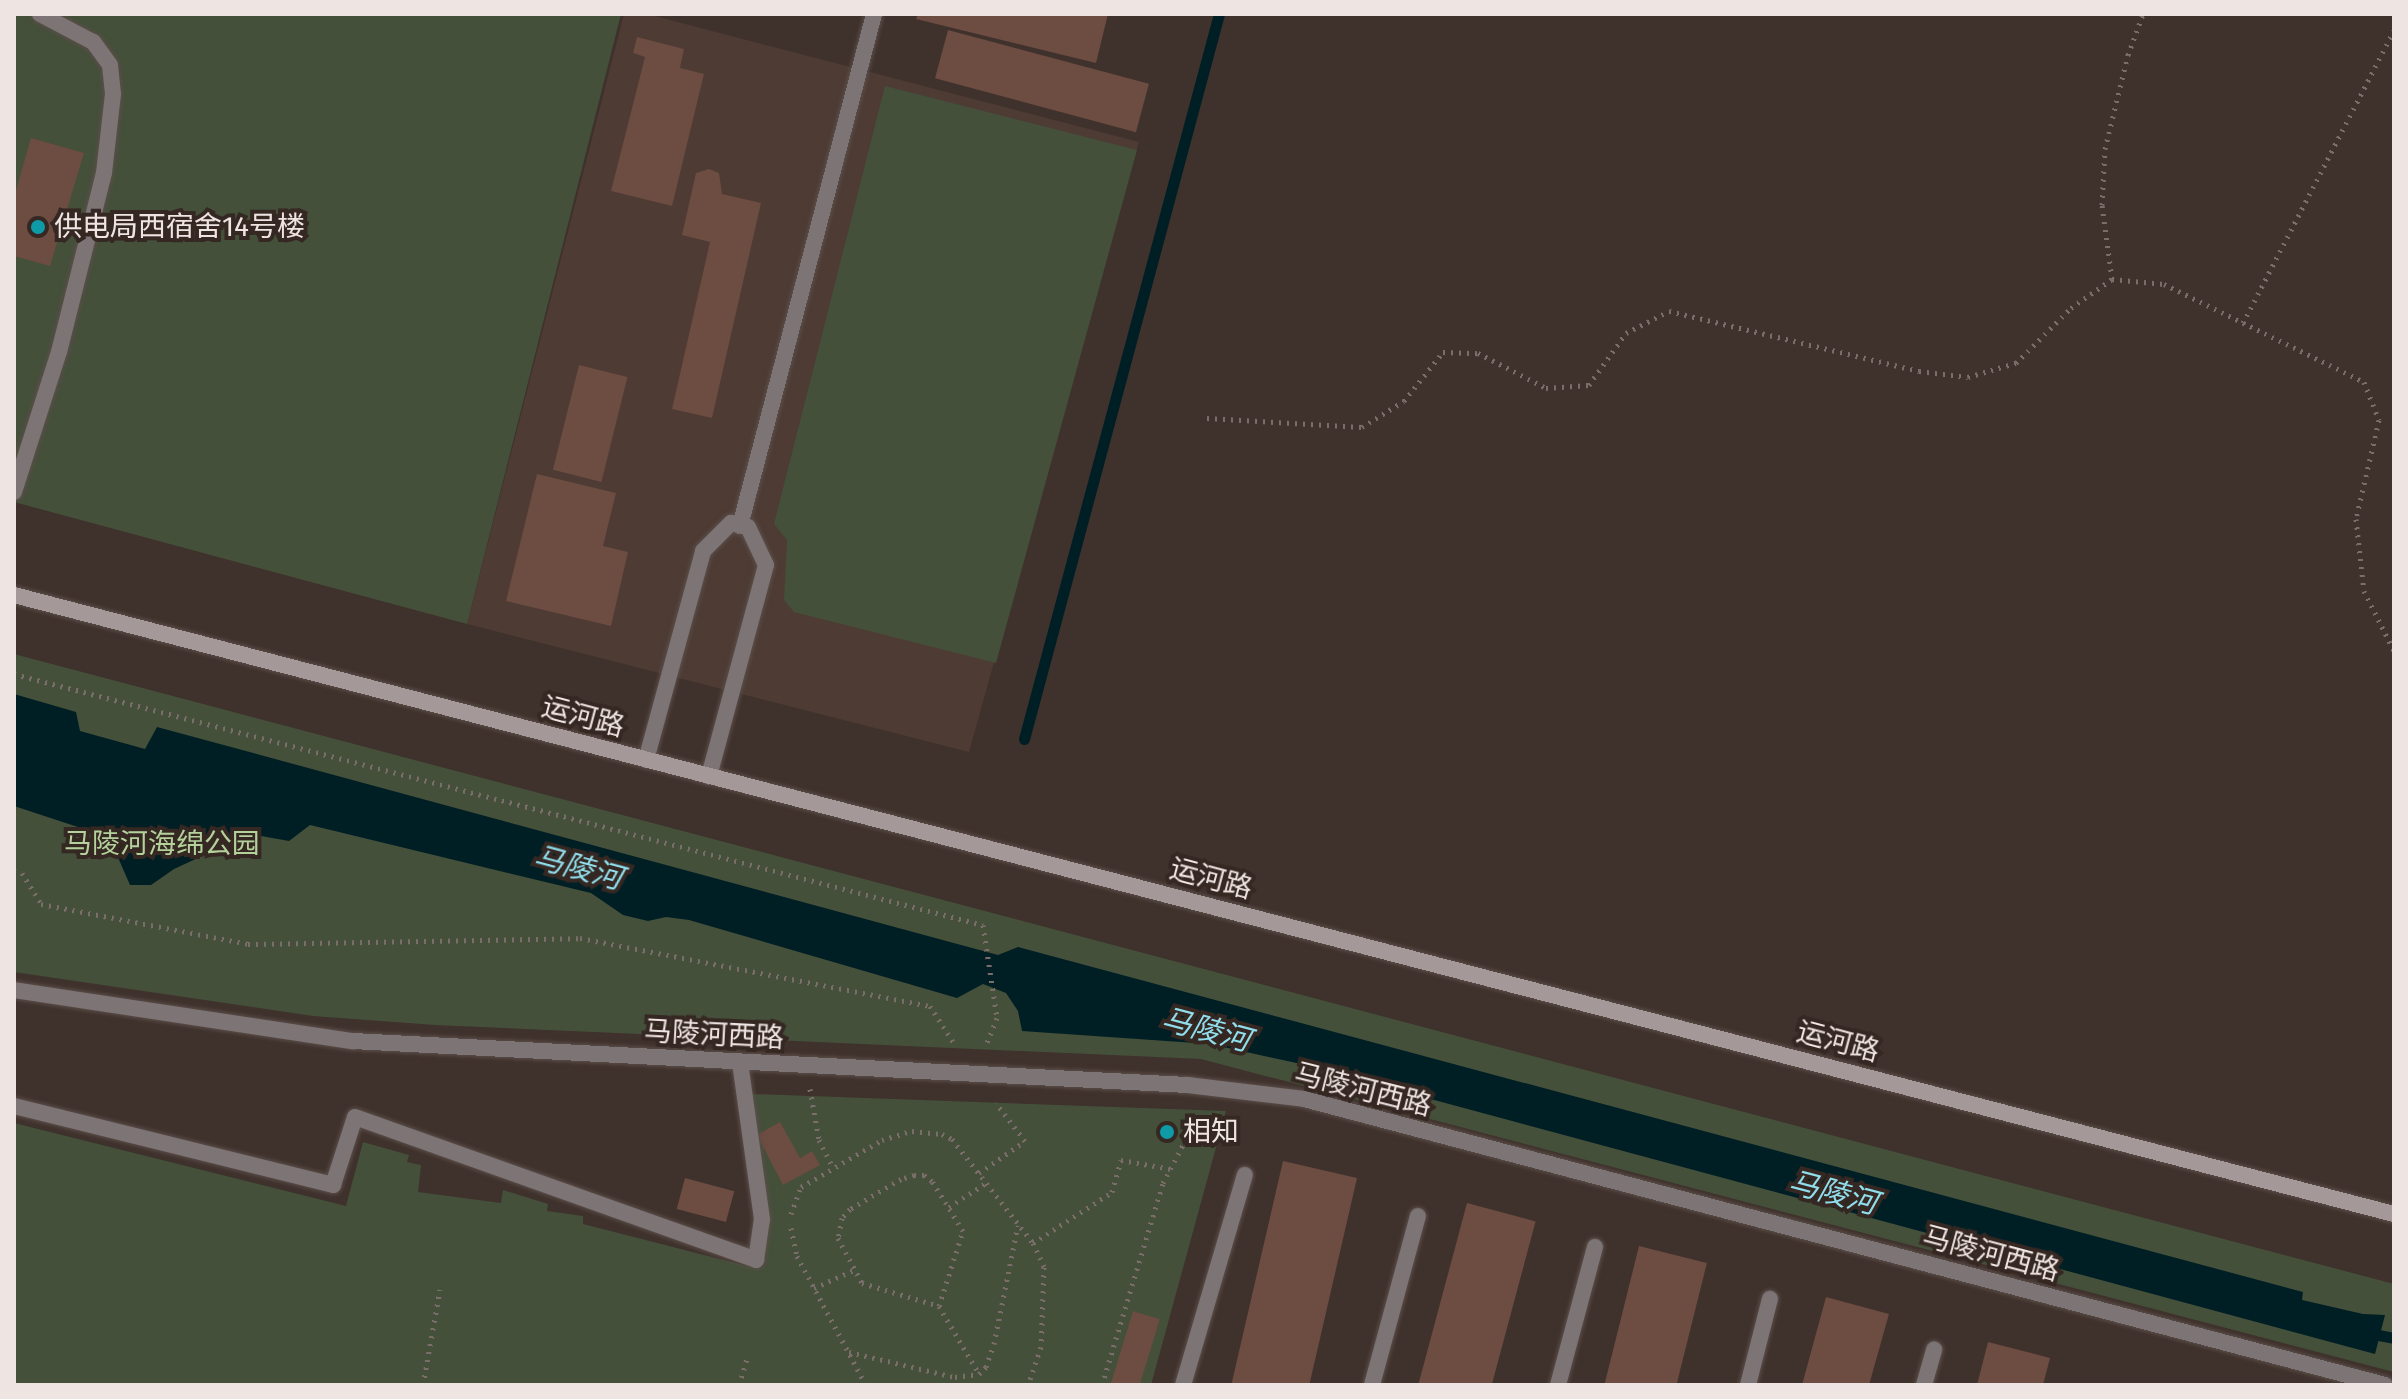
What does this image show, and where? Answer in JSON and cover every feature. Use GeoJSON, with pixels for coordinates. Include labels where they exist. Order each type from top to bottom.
{"type":"FeatureCollection","features":[{"type":"Feature","properties":{"kind":"street"},"geometry":{"type":"LineString","coordinates":[[14,492],[59,352],[104,173],[113,94],[110,65],[93,42],[40,14]]}},
{"type":"Feature","properties":{"kind":"street"},"geometry":{"type":"LineString","coordinates":[[740,526],[874,14]]}},
{"type":"Feature","properties":{"kind":"street"},"geometry":{"type":"LineString","coordinates":[[646,760],[703,551],[731,523],[748,527],[766,565],[709,776]]}},
{"type":"Feature","properties":{"kind":"street","name":"运河路"},"geometry":{"type":"LineString","coordinates":[[14,595],[2394,1214]]}},
{"type":"Feature","properties":{"kind":"street","name":"马陵河西路"},"geometry":{"type":"LineString","coordinates":[[14,990],[353,1041],[1201,1086],[1304,1099],[2385,1385]]}},
{"type":"Feature","properties":{"kind":"street"},"geometry":{"type":"LineString","coordinates":[[14,1106],[333,1185],[355,1117],[756,1260],[762,1219],[740,1063]]}},
{"type":"Feature","properties":{"kind":"street"},"geometry":{"type":"LineString","coordinates":[[1183,1385],[1245,1175]]}},
{"type":"Feature","properties":{"kind":"street"},"geometry":{"type":"LineString","coordinates":[[1372,1385],[1418,1216]]}},
{"type":"Feature","properties":{"kind":"street"},"geometry":{"type":"LineString","coordinates":[[1558,1385],[1595,1247]]}},
{"type":"Feature","properties":{"kind":"street"},"geometry":{"type":"LineString","coordinates":[[1748,1385],[1770,1299]]}},
{"type":"Feature","properties":{"kind":"street"},"geometry":{"type":"LineString","coordinates":[[1924,1385],[1934,1349]]}},
{"type":"Feature","properties":{"kind":"path"},"geometry":{"type":"LineString","coordinates":[[2112,279],[2102,205],[2105,149],[2128,55],[2143,14]]}},
{"type":"Feature","properties":{"kind":"path"},"geometry":{"type":"LineString","coordinates":[[2243,323],[2394,31]]}},
{"type":"Feature","properties":{"kind":"path"},"geometry":{"type":"LineString","coordinates":[[1207,418],[1362,427],[1404,401],[1443,352],[1478,353],[1546,388],[1589,385],[1626,333],[1669,311],[1919,371],[1968,377],[2016,363],[2071,308],[2112,279],[2164,284],[2364,382],[2379,420],[2356,519],[2364,591],[2394,651]]}},
{"type":"Feature","properties":{"kind":"path"},"geometry":{"type":"LineString","coordinates":[[14,674],[983,925],[997,1018]]}},
{"type":"Feature","properties":{"kind":"path"},"geometry":{"type":"LineString","coordinates":[[14,871],[22,873],[41,904],[248,944],[580,938],[930,1006],[974,1074],[1025,1141],[979,1173]]}},
{"type":"Feature","properties":{"kind":"path"},"geometry":{"type":"LineString","coordinates":[[807,1066],[819,1140],[833,1168]]}},
{"type":"Feature","properties":{"kind":"path"},"geometry":{"type":"LineString","coordinates":[[1102,1385],[1163,1183],[1186,1139],[1201,1086]]}},
{"type":"Feature","properties":{"kind":"path"},"geometry":{"type":"LineString","coordinates":[[866,1385],[797,1256],[790,1221],[792,1203],[801,1187],[833,1168],[895,1134],[921,1131],[952,1139],[1033,1243],[1044,1267],[1041,1347],[1028,1385]]}},
{"type":"Feature","properties":{"kind":"path"},"geometry":{"type":"LineString","coordinates":[[1033,1243],[1112,1192],[1121,1160],[1171,1169]]}},
{"type":"Feature","properties":{"kind":"path"},"geometry":{"type":"LineString","coordinates":[[939,1306],[963,1231],[932,1181],[924,1175],[914,1175],[901,1179],[850,1209],[842,1218],[838,1238],[862,1283],[939,1306],[979,1374]]}},
{"type":"Feature","properties":{"kind":"path"},"geometry":{"type":"LineString","coordinates":[[949,1207],[986,1183]]}},
{"type":"Feature","properties":{"kind":"path"},"geometry":{"type":"LineString","coordinates":[[848,1352],[955,1377],[979,1374],[991,1357],[1018,1225]]}},
{"type":"Feature","properties":{"kind":"path"},"geometry":{"type":"LineString","coordinates":[[814,1288],[854,1270]]}},
{"type":"Feature","properties":{"kind":"path"},"geometry":{"type":"LineString","coordinates":[[423,1385],[440,1290]]}},
{"type":"Feature","properties":{"kind":"path"},"geometry":{"type":"LineString","coordinates":[[739,1385],[747,1358]]}},
{"type":"Feature","properties":{"kind":"shaded area"},"geometry":{"type":"Polygon","coordinates":[[[624,14],[647,14],[1139,142],[969,752],[467,624],[624,14]]]}},
{"type":"Feature","properties":{"kind":"green space"},"geometry":{"type":"Polygon","coordinates":[[[14,14],[621,14],[467,624],[14,502],[14,14]]]}},
{"type":"Feature","properties":{"kind":"green space"},"geometry":{"type":"Polygon","coordinates":[[[885,86],[1137,150],[996,663],[794,612],[784,600],[787,540],[774,524],[885,86]]]}},
{"type":"Feature","properties":{"kind":"green space","name":"马陵河海绵公园"},"geometry":{"type":"Polygon","coordinates":[[[14,654],[2394,1284],[2394,1372],[1201,1059],[435,1025],[313,1016],[14,972],[14,654]]]}},
{"type":"Feature","properties":{"kind":"green space"},"geometry":{"type":"Polygon","coordinates":[[[752,1094],[1226,1111],[1151,1385],[14,1385],[14,1123],[346,1206],[363,1142],[409,1155],[407,1162],[421,1165],[418,1192],[501,1203],[503,1190],[548,1204],[547,1211],[583,1216],[583,1224],[755,1268],[769,1214],[752,1094]]]}},
{"type":"Feature","properties":{"kind":"water"},"geometry":{"type":"Polygon","coordinates":[[[14,694],[76,712],[80,731],[145,749],[157,727],[998,955],[1018,947],[2303,1292],[2302,1300],[2363,1314],[2385,1315],[2375,1354],[1301,1064],[1210,1044],[1022,1031],[1018,1011],[1006,993],[983,984],[957,998],[689,920],[666,917],[648,921],[623,915],[591,893],[310,825],[289,841],[250,834],[174,869],[151,885],[130,885],[113,846],[84,829],[14,806],[14,694]]]}},
{"type":"Feature","properties":{"kind":"building"},"geometry":{"type":"Polygon","coordinates":[[[918,14],[1108,14],[1096,63],[916,19],[918,14]]]}},
{"type":"Feature","properties":{"kind":"building"},"geometry":{"type":"Polygon","coordinates":[[[948,30],[1149,84],[1136,132],[935,78],[948,30]]]}},
{"type":"Feature","properties":{"kind":"building"},"geometry":{"type":"Polygon","coordinates":[[[637,37],[684,49],[680,68],[704,74],[672,206],[611,191],[645,57],[633,53],[637,37]]]}},
{"type":"Feature","properties":{"kind":"building","name":"供电局西宿舍14号楼"},"geometry":{"type":"Polygon","coordinates":[[[31,138],[84,153],[50,266],[14,256],[14,197],[31,138]]]}},
{"type":"Feature","properties":{"kind":"building"},"geometry":{"type":"Polygon","coordinates":[[[709,169],[719,173],[722,194],[761,203],[712,418],[672,409],[710,242],[682,235],[696,173],[709,169]]]}},
{"type":"Feature","properties":{"kind":"building"},"geometry":{"type":"Polygon","coordinates":[[[579,365],[628,377],[601,482],[553,470],[579,365]]]}},
{"type":"Feature","properties":{"kind":"building"},"geometry":{"type":"Polygon","coordinates":[[[537,474],[616,493],[603,546],[628,552],[611,626],[506,601],[537,474]]]}},
{"type":"Feature","properties":{"kind":"building"},"geometry":{"type":"Polygon","coordinates":[[[780,1122],[800,1158],[812,1151],[820,1165],[783,1185],[757,1135],[780,1122]]]}},
{"type":"Feature","properties":{"kind":"building"},"geometry":{"type":"Polygon","coordinates":[[[1283,1161],[1357,1178],[1309,1385],[1231,1385],[1283,1161]]]}},
{"type":"Feature","properties":{"kind":"building"},"geometry":{"type":"Polygon","coordinates":[[[685,1178],[734,1191],[726,1222],[677,1209],[685,1178]]]}},
{"type":"Feature","properties":{"kind":"building"},"geometry":{"type":"Polygon","coordinates":[[[1467,1203],[1536,1221],[1492,1385],[1418,1385],[1467,1203]]]}},
{"type":"Feature","properties":{"kind":"building"},"geometry":{"type":"Polygon","coordinates":[[[1639,1246],[1707,1263],[1676,1385],[1604,1385],[1639,1246]]]}},
{"type":"Feature","properties":{"kind":"building"},"geometry":{"type":"Polygon","coordinates":[[[1826,1297],[1889,1314],[1869,1385],[1802,1385],[1826,1297]]]}},
{"type":"Feature","properties":{"kind":"building"},"geometry":{"type":"Polygon","coordinates":[[[1133,1311],[1160,1319],[1140,1385],[1110,1385],[1133,1311]]]}},
{"type":"Feature","properties":{"kind":"building"},"geometry":{"type":"Polygon","coordinates":[[[1988,1342],[2050,1358],[2043,1385],[1977,1385],[1988,1342]]]}},
{"type":"Feature","properties":{"kind":"waterway"},"geometry":{"type":"LineString","coordinates":[[1024,739],[1219,14]]}},
{"type":"Feature","properties":{"kind":"waterway","name":"马陵河"},"geometry":{"type":"LineString","coordinates":[[2368,1333],[2394,1338]]}},
{"type":"Feature","properties":{"kind":"place","name":"供电局西宿舍14号楼"},"geometry":{"type":"Point","coordinates":[38,227]}},
{"type":"Feature","properties":{"kind":"place","name":"相知"},"geometry":{"type":"Point","coordinates":[1167,1132]}}]}
